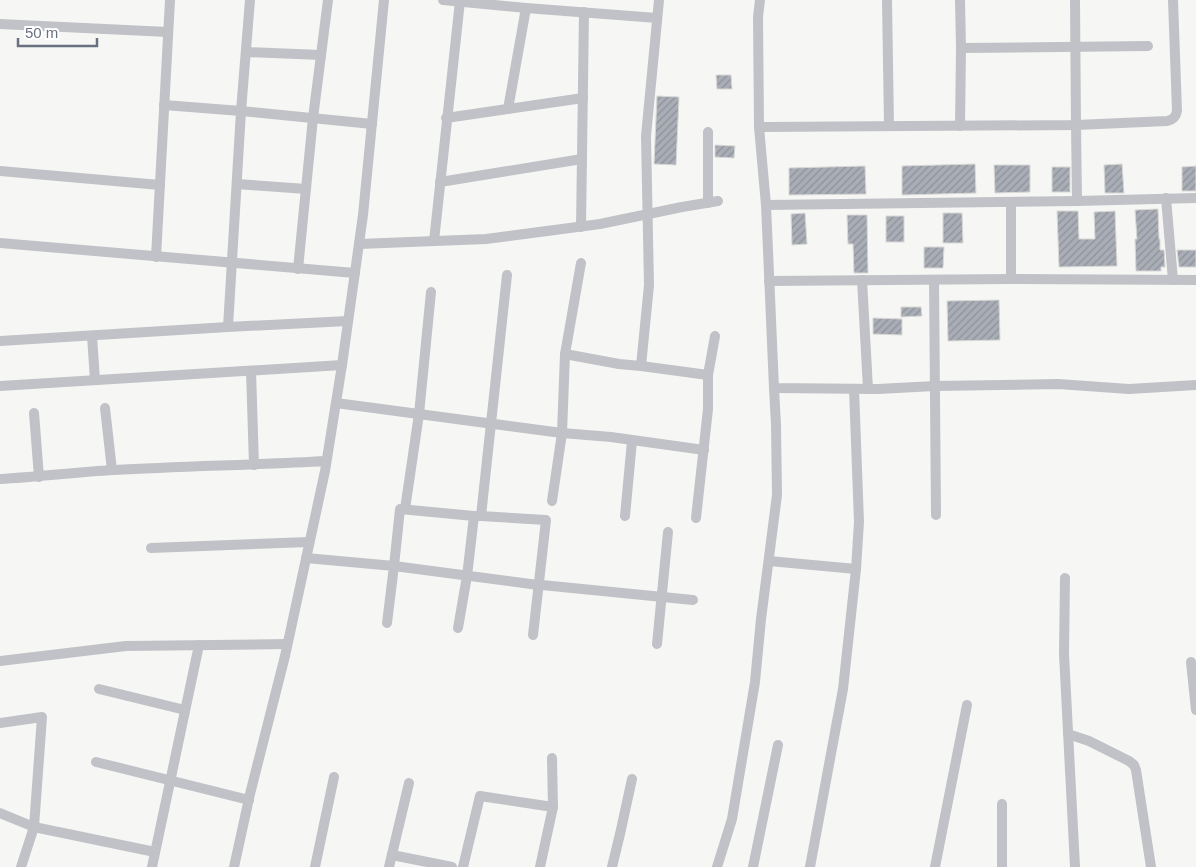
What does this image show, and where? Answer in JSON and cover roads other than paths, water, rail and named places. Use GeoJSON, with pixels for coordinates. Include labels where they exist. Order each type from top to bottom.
{"type":"FeatureCollection","features":[{"type":"Feature","properties":{"kind":"street"},"geometry":{"type":"LineString","coordinates":[[156,256],[170,0]]}},
{"type":"Feature","properties":{"kind":"street"},"geometry":{"type":"LineString","coordinates":[[228,327],[236,184],[250,0]]}},
{"type":"Feature","properties":{"kind":"street"},"geometry":{"type":"LineString","coordinates":[[298,269],[313,118],[328,0]]}},
{"type":"Feature","properties":{"kind":"street"},"geometry":{"type":"LineString","coordinates":[[234,867],[287,644],[326,461],[342,365],[363,215],[384,0]]}},
{"type":"Feature","properties":{"kind":"street"},"geometry":{"type":"LineString","coordinates":[[443,0],[658,18]]}},
{"type":"Feature","properties":{"kind":"street"},"geometry":{"type":"LineString","coordinates":[[641,366],[649,285],[646,136],[659,0]]}},
{"type":"Feature","properties":{"kind":"street"},"geometry":{"type":"LineString","coordinates":[[717,867],[732,820],[755,682],[777,495],[776,425],[766,205],[760,126],[758,17],[760,0]]}},
{"type":"Feature","properties":{"kind":"street"},"geometry":{"type":"LineString","coordinates":[[887,0],[889,126]]}},
{"type":"Feature","properties":{"kind":"street"},"geometry":{"type":"LineString","coordinates":[[960,0],[960,126]]}},
{"type":"Feature","properties":{"kind":"street"},"geometry":{"type":"LineString","coordinates":[[1075,0],[1078,201]]}},
{"type":"Feature","properties":{"kind":"street"},"geometry":{"type":"LineString","coordinates":[[760,126],[1076,125],[1171,120],[1174,118],[1177,110],[1173,0]]}},
{"type":"Feature","properties":{"kind":"street"},"geometry":{"type":"LineString","coordinates":[[434,241],[460,1]]}},
{"type":"Feature","properties":{"kind":"street"},"geometry":{"type":"LineString","coordinates":[[508,109],[526,8]]}},
{"type":"Feature","properties":{"kind":"street"},"geometry":{"type":"LineString","coordinates":[[581,226],[584,12]]}},
{"type":"Feature","properties":{"kind":"street"},"geometry":{"type":"LineString","coordinates":[[0,24],[168,32]]}},
{"type":"Feature","properties":{"kind":"street"},"geometry":{"type":"LineString","coordinates":[[961,48],[1148,46]]}},
{"type":"Feature","properties":{"kind":"street"},"geometry":{"type":"LineString","coordinates":[[246,52],[321,55]]}},
{"type":"Feature","properties":{"kind":"street"},"geometry":{"type":"LineString","coordinates":[[446,118],[583,98]]}},
{"type":"Feature","properties":{"kind":"street"},"geometry":{"type":"LineString","coordinates":[[164,105],[241,110],[372,124]]}},
{"type":"Feature","properties":{"kind":"street"},"geometry":{"type":"LineString","coordinates":[[359,244],[486,239],[600,224],[713,202],[708,132]]}},
{"type":"Feature","properties":{"kind":"street"},"geometry":{"type":"LineString","coordinates":[[440,182],[582,159]]}},
{"type":"Feature","properties":{"kind":"street"},"geometry":{"type":"LineString","coordinates":[[0,170],[160,184]]}},
{"type":"Feature","properties":{"kind":"street"},"geometry":{"type":"LineString","coordinates":[[236,184],[306,189]]}},
{"type":"Feature","properties":{"kind":"street"},"geometry":{"type":"LineString","coordinates":[[1166,198],[1173,280]]}},
{"type":"Feature","properties":{"kind":"street"},"geometry":{"type":"LineString","coordinates":[[766,205],[1196,198]]}},
{"type":"Feature","properties":{"kind":"street"},"geometry":{"type":"LineString","coordinates":[[1011,202],[1011,279]]}},
{"type":"Feature","properties":{"kind":"street"},"geometry":{"type":"LineString","coordinates":[[0,244],[355,273]]}},
{"type":"Feature","properties":{"kind":"street"},"geometry":{"type":"LineString","coordinates":[[552,501],[562,433],[565,354],[581,263]]}},
{"type":"Feature","properties":{"kind":"street"},"geometry":{"type":"LineString","coordinates":[[458,628],[491,423],[507,275]]}},
{"type":"Feature","properties":{"kind":"street"},"geometry":{"type":"LineString","coordinates":[[862,280],[868,389]]}},
{"type":"Feature","properties":{"kind":"street"},"geometry":{"type":"LineString","coordinates":[[934,280],[936,514]]}},
{"type":"Feature","properties":{"kind":"street"},"geometry":{"type":"LineString","coordinates":[[769,281],[1196,280]]}},
{"type":"Feature","properties":{"kind":"street"},"geometry":{"type":"LineString","coordinates":[[405,509],[419,414],[431,292]]}},
{"type":"Feature","properties":{"kind":"street"},"geometry":{"type":"LineString","coordinates":[[0,342],[348,321]]}},
{"type":"Feature","properties":{"kind":"street"},"geometry":{"type":"LineString","coordinates":[[92,336],[95,380]]}},
{"type":"Feature","properties":{"kind":"street"},"geometry":{"type":"LineString","coordinates":[[696,518],[708,409],[708,375],[716,336]]}},
{"type":"Feature","properties":{"kind":"street"},"geometry":{"type":"LineString","coordinates":[[565,354],[618,364],[708,375]]}},
{"type":"Feature","properties":{"kind":"street"},"geometry":{"type":"LineString","coordinates":[[0,386],[342,365]]}},
{"type":"Feature","properties":{"kind":"street"},"geometry":{"type":"LineString","coordinates":[[251,371],[254,465]]}},
{"type":"Feature","properties":{"kind":"street"},"geometry":{"type":"LineString","coordinates":[[774,388],[868,389],[1058,384],[1129,389],[1196,385]]}},
{"type":"Feature","properties":{"kind":"street"},"geometry":{"type":"LineString","coordinates":[[810,867],[843,689],[856,569],[859,522],[854,389]]}},
{"type":"Feature","properties":{"kind":"street"},"geometry":{"type":"LineString","coordinates":[[336,403],[704,450]]}},
{"type":"Feature","properties":{"kind":"street"},"geometry":{"type":"LineString","coordinates":[[105,408],[112,470]]}},
{"type":"Feature","properties":{"kind":"street"},"geometry":{"type":"LineString","coordinates":[[34,413],[40,477]]}},
{"type":"Feature","properties":{"kind":"street"},"geometry":{"type":"LineString","coordinates":[[625,516],[632,441]]}},
{"type":"Feature","properties":{"kind":"street"},"geometry":{"type":"LineString","coordinates":[[0,479],[112,470],[326,461]]}},
{"type":"Feature","properties":{"kind":"street"},"geometry":{"type":"LineString","coordinates":[[387,623],[400,509],[546,520],[533,635]]}},
{"type":"Feature","properties":{"kind":"street"},"geometry":{"type":"LineString","coordinates":[[657,644],[668,532]]}},
{"type":"Feature","properties":{"kind":"street"},"geometry":{"type":"LineString","coordinates":[[151,548],[309,542]]}},
{"type":"Feature","properties":{"kind":"street"},"geometry":{"type":"LineString","coordinates":[[306,558],[394,566],[538,585],[693,600]]}},
{"type":"Feature","properties":{"kind":"street"},"geometry":{"type":"LineString","coordinates":[[768,561],[856,569]]}},
{"type":"Feature","properties":{"kind":"street"},"geometry":{"type":"LineString","coordinates":[[1065,578],[1064,654],[1075,867]]}},
{"type":"Feature","properties":{"kind":"street"},"geometry":{"type":"LineString","coordinates":[[0,661],[126,646],[287,644]]}},
{"type":"Feature","properties":{"kind":"street"},"geometry":{"type":"LineString","coordinates":[[152,867],[199,645]]}},
{"type":"Feature","properties":{"kind":"street"},"geometry":{"type":"LineString","coordinates":[[1191,662],[1196,710]]}},
{"type":"Feature","properties":{"kind":"street"},"geometry":{"type":"LineString","coordinates":[[98,689],[185,710]]}},
{"type":"Feature","properties":{"kind":"street"},"geometry":{"type":"LineString","coordinates":[[935,867],[967,705]]}},
{"type":"Feature","properties":{"kind":"street"},"geometry":{"type":"LineString","coordinates":[[0,722],[42,717],[34,827],[21,867]]}},
{"type":"Feature","properties":{"kind":"street"},"geometry":{"type":"LineString","coordinates":[[1068,734],[1089,741],[1134,765],[1151,867]]}},
{"type":"Feature","properties":{"kind":"street"},"geometry":{"type":"LineString","coordinates":[[753,867],[778,745]]}},
{"type":"Feature","properties":{"kind":"street"},"geometry":{"type":"LineString","coordinates":[[540,867],[553,807],[552,758]]}},
{"type":"Feature","properties":{"kind":"street"},"geometry":{"type":"LineString","coordinates":[[96,762],[249,800]]}},
{"type":"Feature","properties":{"kind":"street"},"geometry":{"type":"LineString","coordinates":[[315,867],[334,777]]}},
{"type":"Feature","properties":{"kind":"street"},"geometry":{"type":"LineString","coordinates":[[612,867],[632,779]]}},
{"type":"Feature","properties":{"kind":"street"},"geometry":{"type":"LineString","coordinates":[[389,867],[409,783]]}},
{"type":"Feature","properties":{"kind":"street"},"geometry":{"type":"LineString","coordinates":[[463,867],[480,796],[553,807]]}},
{"type":"Feature","properties":{"kind":"street"},"geometry":{"type":"LineString","coordinates":[[1002,804],[1002,867]]}},
{"type":"Feature","properties":{"kind":"street"},"geometry":{"type":"LineString","coordinates":[[0,813],[34,827],[155,852]]}},
{"type":"Feature","properties":{"kind":"street"},"geometry":{"type":"LineString","coordinates":[[392,855],[452,867]]}}]}
